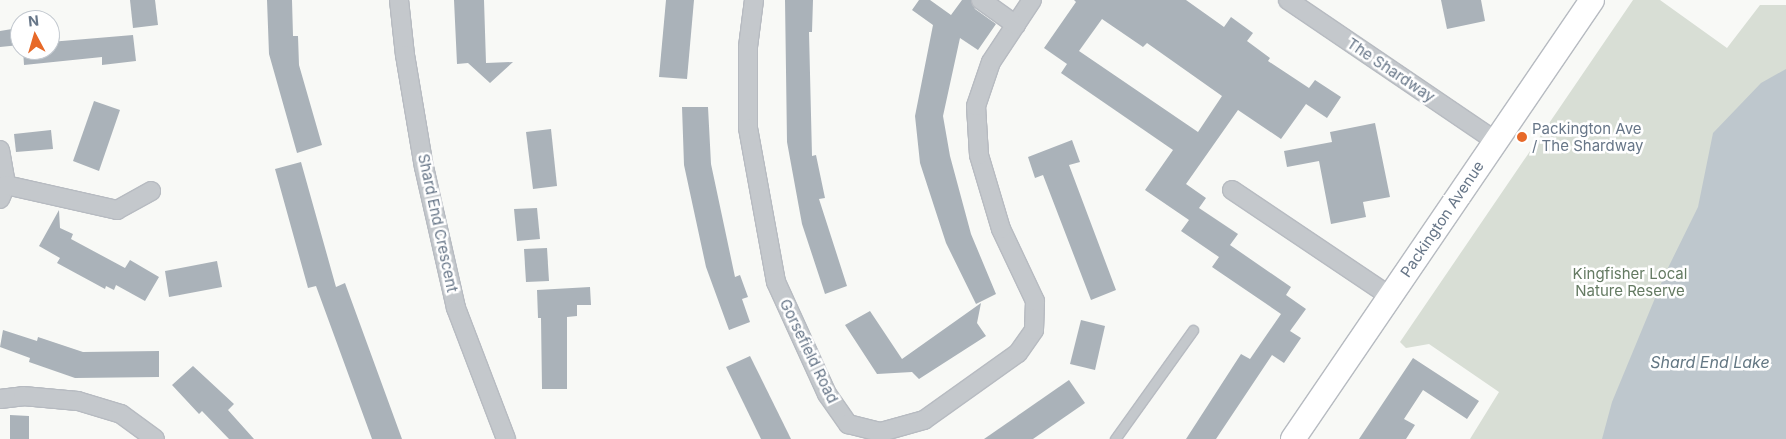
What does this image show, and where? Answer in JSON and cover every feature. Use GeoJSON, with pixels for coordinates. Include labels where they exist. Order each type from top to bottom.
{"type":"FeatureCollection","features":[{"type":"Feature","properties":{"kind":"street","name":"Shard End Crescent"},"geometry":{"type":"LineString","coordinates":[[399,0],[405,55],[424,167],[456,308],[506,439]]}},
{"type":"Feature","properties":{"kind":"street","name":"Gorsefield Road"},"geometry":{"type":"LineString","coordinates":[[754,0],[748,47],[748,128],[776,282],[826,394],[848,424],[881,432],[924,420],[1018,354],[1034,330],[1035,301],[1001,229],[979,155],[976,106],[991,62],[1032,0]]}},
{"type":"Feature","properties":{"kind":"street"},"geometry":{"type":"LineString","coordinates":[[981,0],[1016,25]]}},
{"type":"Feature","properties":{"kind":"street","name":"The Shardway"},"geometry":{"type":"LineString","coordinates":[[1288,0],[1494,140]]}},
{"type":"Feature","properties":{"kind":"street","name":"Packington Avenue"},"geometry":{"type":"LineString","coordinates":[[1293,439],[1494,140],[1592,0]]}},
{"type":"Feature","properties":{"kind":"street"},"geometry":{"type":"LineString","coordinates":[[0,150],[3,192],[117,210],[151,191]]}},
{"type":"Feature","properties":{"kind":"street"},"geometry":{"type":"LineString","coordinates":[[1232,190],[1390,296]]}},
{"type":"Feature","properties":{"kind":"street"},"geometry":{"type":"LineString","coordinates":[[0,399],[23,396],[78,400],[121,414],[155,439]]}},
{"type":"Feature","properties":{"kind":"lane"},"geometry":{"type":"LineString","coordinates":[[1115,439],[1193,330]]}},
{"type":"Feature","properties":{"kind":"green space","name":"Kingfisher Local Nature Reserve"},"geometry":{"type":"Polygon","coordinates":[[[1633,0],[1660,0],[1727,48],[1760,5],[1786,5],[1786,439],[1470,439],[1499,392],[1429,344],[1406,348],[1400,342],[1633,0]]]}},
{"type":"Feature","properties":{"kind":"water","name":"Shard End Lake"},"geometry":{"type":"Polygon","coordinates":[[[1786,69],[1786,439],[1602,439],[1612,402],[1665,274],[1698,207],[1713,133],[1761,83],[1786,69]]]}},
{"type":"Feature","properties":{"kind":"building"},"geometry":{"type":"Polygon","coordinates":[[[130,0],[155,0],[158,25],[133,28],[130,0]]]}},
{"type":"Feature","properties":{"kind":"building"},"geometry":{"type":"Polygon","coordinates":[[[267,0],[292,0],[293,36],[298,36],[299,65],[322,145],[297,153],[269,54],[267,0]]]}},
{"type":"Feature","properties":{"kind":"building"},"geometry":{"type":"Polygon","coordinates":[[[454,0],[484,0],[486,63],[513,62],[490,83],[468,63],[457,64],[454,0]]]}},
{"type":"Feature","properties":{"kind":"building"},"geometry":{"type":"Polygon","coordinates":[[[666,0],[694,0],[687,79],[659,77],[666,0]]]}},
{"type":"Feature","properties":{"kind":"building"},"geometry":{"type":"Polygon","coordinates":[[[785,0],[813,0],[812,32],[809,32],[812,156],[816,155],[825,198],[819,199],[847,286],[825,294],[802,224],[787,142],[785,0]]]}},
{"type":"Feature","properties":{"kind":"building"},"geometry":{"type":"Polygon","coordinates":[[[919,0],[930,0],[951,15],[962,0],[971,0],[975,9],[996,24],[978,50],[960,38],[943,116],[950,156],[971,234],[996,294],[976,304],[946,243],[920,163],[915,116],[933,25],[912,10],[919,0]]]}},
{"type":"Feature","properties":{"kind":"building"},"geometry":{"type":"Polygon","coordinates":[[[1074,0],[1186,0],[1224,27],[1231,17],[1253,33],[1247,41],[1270,58],[1268,61],[1309,88],[1315,80],[1341,97],[1327,118],[1306,104],[1281,139],[1238,110],[1186,184],[1206,198],[1199,208],[1238,234],[1230,245],[1291,287],[1286,295],[1306,309],[1290,331],[1301,338],[1284,363],[1272,355],[1216,439],[1186,439],[1241,354],[1250,359],[1281,314],[1212,267],[1219,257],[1181,231],[1189,220],[1145,190],[1173,150],[1061,73],[1067,64],[1044,48],[1076,2],[1074,0]],[[1102,19],[1079,51],[1198,132],[1222,96],[1147,43],[1143,47],[1102,19]]]}},
{"type":"Feature","properties":{"kind":"building"},"geometry":{"type":"Polygon","coordinates":[[[1441,0],[1481,0],[1485,21],[1447,29],[1441,0]]]}},
{"type":"Feature","properties":{"kind":"building"},"geometry":{"type":"Polygon","coordinates":[[[10,29],[10,46],[0,47],[0,31],[10,29]]]}},
{"type":"Feature","properties":{"kind":"building"},"geometry":{"type":"Polygon","coordinates":[[[133,35],[136,61],[102,65],[102,57],[24,65],[24,60],[60,60],[60,41],[133,35]]]}},
{"type":"Feature","properties":{"kind":"building"},"geometry":{"type":"Polygon","coordinates":[[[94,101],[120,110],[99,171],[73,161],[94,101]]]}},
{"type":"Feature","properties":{"kind":"building"},"geometry":{"type":"Polygon","coordinates":[[[682,107],[708,107],[711,164],[735,277],[740,275],[748,297],[742,299],[750,322],[729,330],[706,267],[684,165],[682,107]]]}},
{"type":"Feature","properties":{"kind":"building"},"geometry":{"type":"Polygon","coordinates":[[[1375,123],[1390,197],[1363,202],[1366,217],[1331,224],[1319,161],[1287,167],[1284,151],[1332,142],[1330,132],[1375,123]]]}},
{"type":"Feature","properties":{"kind":"building"},"geometry":{"type":"Polygon","coordinates":[[[551,129],[557,186],[533,189],[526,132],[551,129]]]}},
{"type":"Feature","properties":{"kind":"building"},"geometry":{"type":"Polygon","coordinates":[[[51,130],[53,149],[16,152],[14,134],[51,130]]]}},
{"type":"Feature","properties":{"kind":"building"},"geometry":{"type":"Polygon","coordinates":[[[1072,140],[1080,162],[1069,165],[1116,290],[1091,300],[1043,175],[1035,178],[1028,157],[1072,140]]]}},
{"type":"Feature","properties":{"kind":"building"},"geometry":{"type":"Polygon","coordinates":[[[301,162],[336,287],[345,283],[402,439],[372,439],[316,286],[308,288],[275,169],[301,162]]]}},
{"type":"Feature","properties":{"kind":"building"},"geometry":{"type":"Polygon","coordinates":[[[537,208],[540,239],[517,241],[514,209],[537,208]]]}},
{"type":"Feature","properties":{"kind":"building"},"geometry":{"type":"Polygon","coordinates":[[[59,210],[60,228],[73,234],[71,239],[125,268],[130,260],[159,277],[145,301],[116,285],[114,290],[106,286],[105,289],[57,263],[60,258],[39,246],[59,210]]]}},
{"type":"Feature","properties":{"kind":"building"},"geometry":{"type":"Polygon","coordinates":[[[547,248],[549,281],[526,282],[524,249],[547,248]]]}},
{"type":"Feature","properties":{"kind":"building"},"geometry":{"type":"Polygon","coordinates":[[[217,261],[222,287],[169,297],[165,271],[217,261]]]}},
{"type":"Feature","properties":{"kind":"building"},"geometry":{"type":"Polygon","coordinates":[[[590,287],[591,305],[577,305],[577,316],[567,317],[567,389],[542,389],[541,318],[538,318],[537,290],[590,287]]]}},
{"type":"Feature","properties":{"kind":"building"},"geometry":{"type":"Polygon","coordinates":[[[981,303],[977,323],[986,336],[919,379],[912,372],[877,374],[845,325],[870,311],[902,359],[981,303]]]}},
{"type":"Feature","properties":{"kind":"building"},"geometry":{"type":"Polygon","coordinates":[[[1081,320],[1105,326],[1095,370],[1070,364],[1081,320]]]}},
{"type":"Feature","properties":{"kind":"building"},"geometry":{"type":"Polygon","coordinates":[[[3,330],[37,341],[38,337],[83,352],[159,351],[159,377],[75,378],[29,362],[30,358],[0,347],[3,330]]]}},
{"type":"Feature","properties":{"kind":"building"},"geometry":{"type":"Polygon","coordinates":[[[750,356],[791,439],[761,439],[726,367],[750,356]]]}},
{"type":"Feature","properties":{"kind":"building"},"geometry":{"type":"Polygon","coordinates":[[[1413,358],[1479,401],[1467,419],[1423,390],[1404,419],[1415,425],[1406,439],[1359,439],[1413,358]]]}},
{"type":"Feature","properties":{"kind":"building"},"geometry":{"type":"Polygon","coordinates":[[[193,366],[234,404],[228,410],[254,439],[229,439],[202,411],[199,414],[172,385],[193,366]]]}},
{"type":"Feature","properties":{"kind":"building"},"geometry":{"type":"Polygon","coordinates":[[[1069,380],[1085,403],[1033,439],[984,439],[1069,380]]]}},
{"type":"Feature","properties":{"kind":"building"},"geometry":{"type":"Polygon","coordinates":[[[10,415],[29,416],[29,439],[10,439],[10,415]]]}},
{"type":"Feature","properties":{"kind":"place","name":"Packington Ave / The Shardway"},"geometry":{"type":"Point","coordinates":[1522,137]}}]}
